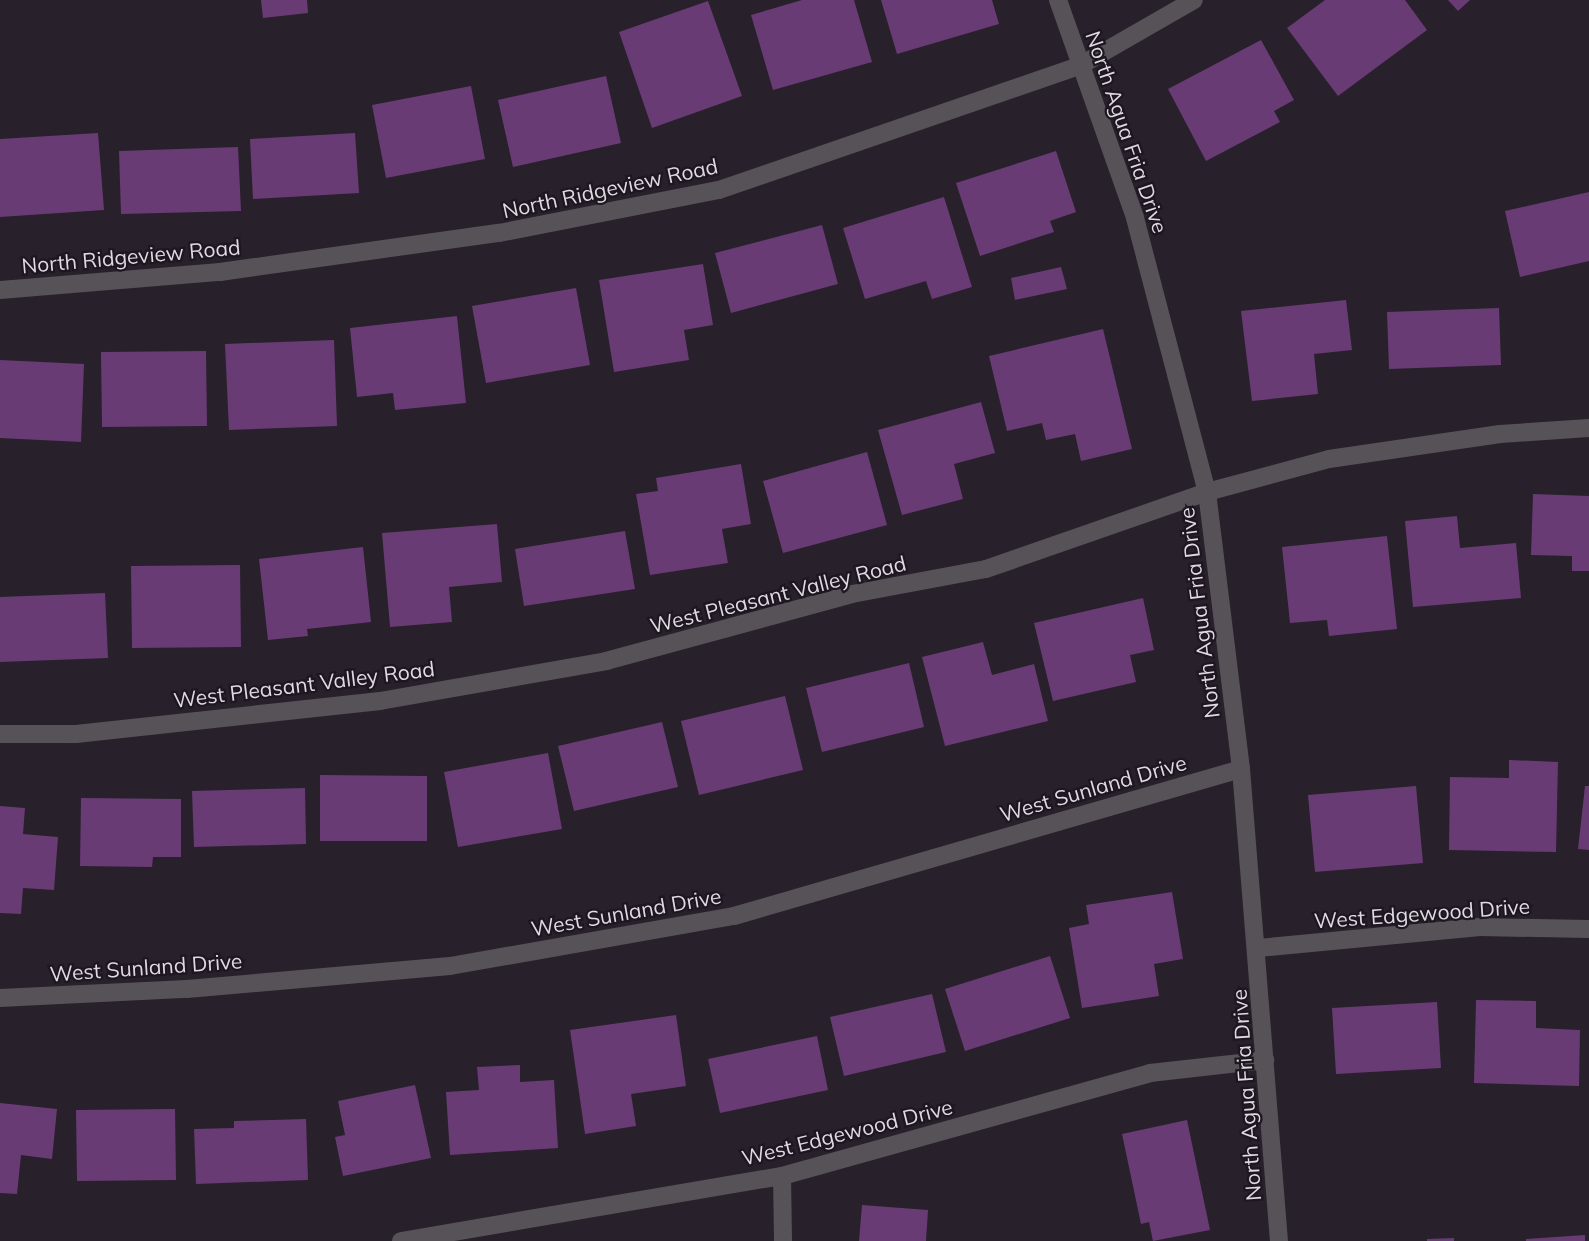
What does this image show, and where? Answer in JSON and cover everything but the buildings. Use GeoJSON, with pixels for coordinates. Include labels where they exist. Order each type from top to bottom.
{"type":"FeatureCollection","features":[{"type":"Feature","properties":{"kind":"street","name":"North Agua Fria Drive"},"geometry":{"type":"LineString","coordinates":[[1058,0],[1135,218],[1208,492],[1241,769],[1258,948],[1279,1241]]}},
{"type":"Feature","properties":{"kind":"street","name":"North Ridgeview Road"},"geometry":{"type":"LineString","coordinates":[[0,290],[220,272],[475,237],[720,190],[1081,65],[1194,0]]}},
{"type":"Feature","properties":{"kind":"street","name":"West Pleasant Valley Road"},"geometry":{"type":"LineString","coordinates":[[0,734],[76,734],[380,701],[606,661],[852,594],[986,569],[1208,492],[1329,459],[1500,434],[1589,428]]}},
{"type":"Feature","properties":{"kind":"street","name":"West Sunland Drive"},"geometry":{"type":"LineString","coordinates":[[0,998],[187,989],[450,966],[734,916],[1241,769]]}},
{"type":"Feature","properties":{"kind":"street","name":"West Edgewood Drive"},"geometry":{"type":"LineString","coordinates":[[1258,948],[1480,927],[1589,928]]}},
{"type":"Feature","properties":{"kind":"street","name":"West Edgewood Drive"},"geometry":{"type":"LineString","coordinates":[[401,1241],[782,1176],[1150,1073],[1265,1060]]}},
{"type":"Feature","properties":{"kind":"street"},"geometry":{"type":"LineString","coordinates":[[782,1176],[783,1241]]}}]}
